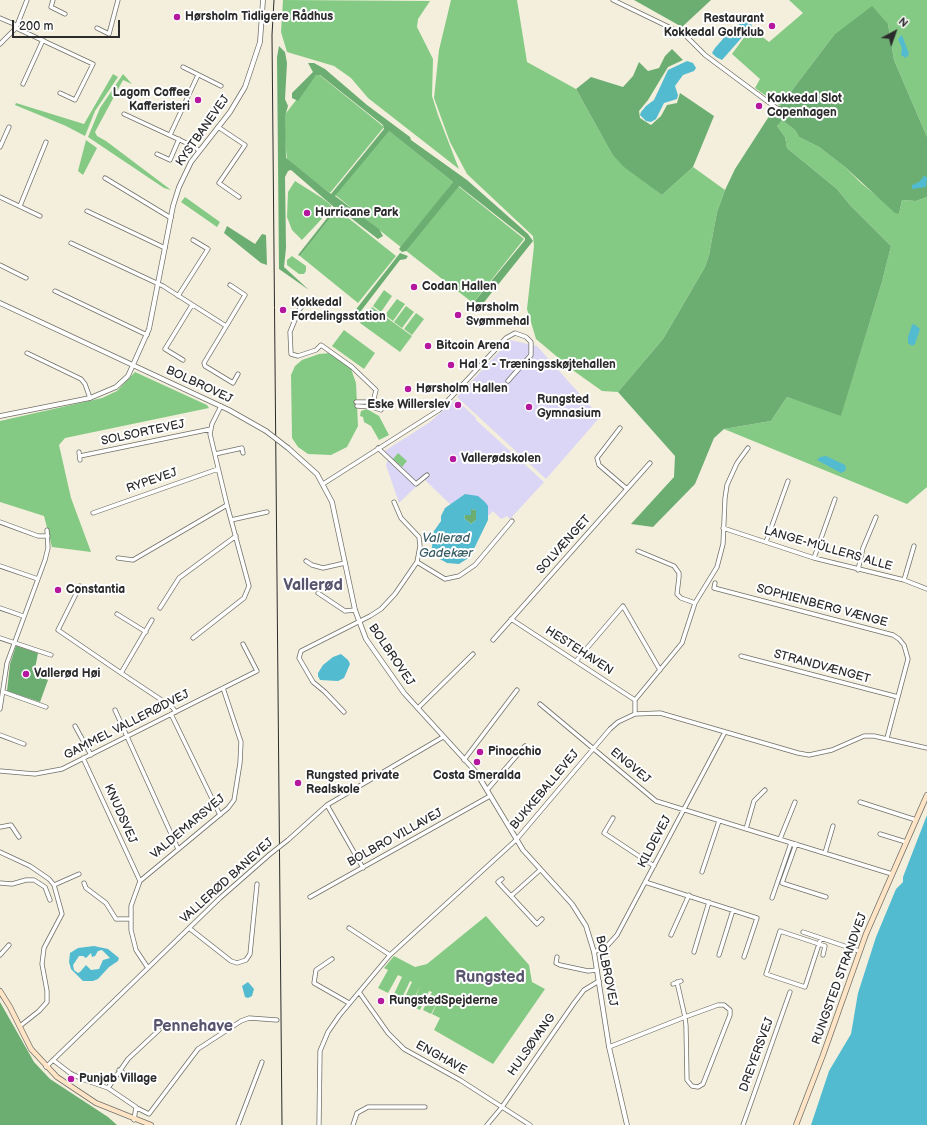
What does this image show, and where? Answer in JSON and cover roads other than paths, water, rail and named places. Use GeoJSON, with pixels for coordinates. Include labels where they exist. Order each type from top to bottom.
{"type":"FeatureCollection","features":[{"type":"Feature","properties":{"kind":"main road","name":"RUNGSTED STRANDVEJ"},"geometry":{"type":"LineString","coordinates":[[796,1125],[824,1055],[859,950],[927,795]]}},
{"type":"Feature","properties":{"kind":"main road"},"geometry":{"type":"LineString","coordinates":[[0,991],[31,1049],[46,1067],[72,1089],[96,1103],[134,1120],[151,1125]]}},
{"type":"Feature","properties":{"kind":"street"},"geometry":{"type":"LineString","coordinates":[[0,44],[16,28],[27,0]]}},
{"type":"Feature","properties":{"kind":"street"},"geometry":{"type":"LineString","coordinates":[[53,0],[51,7],[65,14]]}},
{"type":"Feature","properties":{"kind":"street"},"geometry":{"type":"LineString","coordinates":[[97,28],[109,34],[118,0]]}},
{"type":"Feature","properties":{"kind":"street","name":"KYSTBANEVEJ"},"geometry":{"type":"LineString","coordinates":[[0,416],[90,398],[105,393],[120,384],[128,376],[147,335],[171,218],[179,187],[199,150],[238,100],[251,72],[260,42],[263,0]]}},
{"type":"Feature","properties":{"kind":"street"},"geometry":{"type":"LineString","coordinates":[[613,0],[682,32],[705,55],[775,107],[785,112]]}},
{"type":"Feature","properties":{"kind":"street"},"geometry":{"type":"LineString","coordinates":[[0,18],[14,24],[16,28],[93,64],[75,100],[60,93]]}},
{"type":"Feature","properties":{"kind":"street"},"geometry":{"type":"LineString","coordinates":[[23,84],[43,40]]}},
{"type":"Feature","properties":{"kind":"street"},"geometry":{"type":"LineString","coordinates":[[183,67],[221,86]]}},
{"type":"Feature","properties":{"kind":"street"},"geometry":{"type":"LineString","coordinates":[[170,135],[198,75]]}},
{"type":"Feature","properties":{"kind":"street"},"geometry":{"type":"LineString","coordinates":[[124,114],[179,139],[199,150]]}},
{"type":"Feature","properties":{"kind":"street"},"geometry":{"type":"LineString","coordinates":[[218,126],[245,145],[219,183],[239,197]]}},
{"type":"Feature","properties":{"kind":"street"},"geometry":{"type":"LineString","coordinates":[[0,147],[9,127]]}},
{"type":"Feature","properties":{"kind":"street"},"geometry":{"type":"LineString","coordinates":[[157,154],[170,160],[179,139]]}},
{"type":"Feature","properties":{"kind":"street"},"geometry":{"type":"LineString","coordinates":[[20,206],[46,142]]}},
{"type":"Feature","properties":{"kind":"street"},"geometry":{"type":"LineString","coordinates":[[104,178],[171,218]]}},
{"type":"Feature","properties":{"kind":"street"},"geometry":{"type":"LineString","coordinates":[[0,196],[40,216]]}},
{"type":"Feature","properties":{"kind":"street"},"geometry":{"type":"LineString","coordinates":[[87,211],[165,248]]}},
{"type":"Feature","properties":{"kind":"street"},"geometry":{"type":"LineString","coordinates":[[178,296],[208,249],[193,240]]}},
{"type":"Feature","properties":{"kind":"street"},"geometry":{"type":"LineString","coordinates":[[71,243],[158,285],[226,326]]}},
{"type":"Feature","properties":{"kind":"street"},"geometry":{"type":"LineString","coordinates":[[0,265],[26,278]]}},
{"type":"Feature","properties":{"kind":"street"},"geometry":{"type":"LineString","coordinates":[[230,285],[245,295],[204,363],[205,366],[233,383],[238,374]]}},
{"type":"Feature","properties":{"kind":"street"},"geometry":{"type":"LineString","coordinates":[[55,291],[147,335]]}},
{"type":"Feature","properties":{"kind":"street"},"geometry":{"type":"LineString","coordinates":[[320,305],[312,302],[304,304],[300,310],[290,332],[291,354],[298,356],[316,350],[321,345],[352,367],[376,390],[372,404]]}},
{"type":"Feature","properties":{"kind":"street","name":"BOLBROVEJ"},"geometry":{"type":"LineString","coordinates":[[0,303],[221,406],[266,431],[312,468],[323,484],[335,512],[355,610],[358,622],[366,639],[374,652],[418,708],[443,738],[476,772],[516,840],[540,870],[580,915],[591,938],[609,1047],[627,1125]]}},
{"type":"Feature","properties":{"kind":"street"},"geometry":{"type":"LineString","coordinates":[[183,360],[165,349],[192,305]]}},
{"type":"Feature","properties":{"kind":"street"},"geometry":{"type":"LineString","coordinates":[[323,484],[439,410],[506,338],[515,333],[526,337],[531,342],[531,354],[508,381]]}},
{"type":"Feature","properties":{"kind":"street"},"geometry":{"type":"LineString","coordinates":[[27,353],[81,379],[85,384],[90,398]]}},
{"type":"Feature","properties":{"kind":"street"},"geometry":{"type":"LineString","coordinates":[[357,404],[372,404],[381,410]]}},
{"type":"Feature","properties":{"kind":"street"},"geometry":{"type":"LineString","coordinates":[[193,638],[244,598],[249,590],[249,581],[226,505],[210,429],[221,406]]}},
{"type":"Feature","properties":{"kind":"street"},"geometry":{"type":"LineString","coordinates":[[620,428],[597,458],[600,465],[627,489]]}},
{"type":"Feature","properties":{"kind":"street","name":"SOLSORTEVEJ"},"geometry":{"type":"LineString","coordinates":[[79,456],[210,429]]}},
{"type":"Feature","properties":{"kind":"street"},"geometry":{"type":"LineString","coordinates":[[215,454],[242,448],[243,454]]}},
{"type":"Feature","properties":{"kind":"street"},"geometry":{"type":"LineString","coordinates":[[378,448],[416,484],[427,475]]}},
{"type":"Feature","properties":{"kind":"street"},"geometry":{"type":"LineString","coordinates":[[635,714],[635,700],[682,643],[695,602],[717,567],[723,544],[727,484],[734,468],[748,448]]}},
{"type":"Feature","properties":{"kind":"street","name":"SOLVÆNGET"},"geometry":{"type":"LineString","coordinates":[[493,640],[650,463]]}},
{"type":"Feature","properties":{"kind":"street","name":"RYPEVEJ"},"geometry":{"type":"LineString","coordinates":[[93,513],[218,469]]}},
{"type":"Feature","properties":{"kind":"street"},"geometry":{"type":"LineString","coordinates":[[766,542],[788,481]]}},
{"type":"Feature","properties":{"kind":"street"},"geometry":{"type":"LineString","coordinates":[[814,558],[835,499]]}},
{"type":"Feature","properties":{"kind":"street"},"geometry":{"type":"LineString","coordinates":[[344,712],[313,682],[299,656],[304,649],[371,616],[387,604],[416,562],[420,546],[420,537],[402,518],[394,502]]}},
{"type":"Feature","properties":{"kind":"street"},"geometry":{"type":"LineString","coordinates":[[118,558],[133,560],[226,505]]}},
{"type":"Feature","properties":{"kind":"street"},"geometry":{"type":"LineString","coordinates":[[231,520],[267,512]]}},
{"type":"Feature","properties":{"kind":"street"},"geometry":{"type":"LineString","coordinates":[[858,570],[863,548],[876,516]]}},
{"type":"Feature","properties":{"kind":"street"},"geometry":{"type":"LineString","coordinates":[[416,562],[445,579],[459,576],[475,565],[512,521]]}},
{"type":"Feature","properties":{"kind":"street"},"geometry":{"type":"LineString","coordinates":[[0,522],[38,536],[48,536]]}},
{"type":"Feature","properties":{"kind":"street","name":"LANGE-MÜLLERS ALLE"},"geometry":{"type":"LineString","coordinates":[[723,528],[814,558],[858,570],[904,580],[927,589]]}},
{"type":"Feature","properties":{"kind":"street"},"geometry":{"type":"LineString","coordinates":[[0,708],[4,692],[7,662],[45,560],[48,536],[47,530]]}},
{"type":"Feature","properties":{"kind":"street"},"geometry":{"type":"LineString","coordinates":[[160,608],[174,585],[187,571],[236,536]]}},
{"type":"Feature","properties":{"kind":"street"},"geometry":{"type":"LineString","coordinates":[[904,580],[914,546]]}},
{"type":"Feature","properties":{"kind":"street"},"geometry":{"type":"LineString","coordinates":[[638,551],[674,566],[679,573],[677,594],[681,598],[695,602]]}},
{"type":"Feature","properties":{"kind":"street"},"geometry":{"type":"LineString","coordinates":[[306,561],[312,565],[323,568],[345,563]]}},
{"type":"Feature","properties":{"kind":"street"},"geometry":{"type":"LineString","coordinates":[[0,566],[38,579]]}},
{"type":"Feature","properties":{"kind":"street","name":"SOPHIENBERG VÆNGE"},"geometry":{"type":"LineString","coordinates":[[715,583],[714,588],[893,635],[904,645],[908,659],[887,738]]}},
{"type":"Feature","properties":{"kind":"street"},"geometry":{"type":"LineString","coordinates":[[80,586],[58,630],[172,707],[176,712]]}},
{"type":"Feature","properties":{"kind":"street"},"geometry":{"type":"LineString","coordinates":[[318,593],[345,611],[355,610]]}},
{"type":"Feature","properties":{"kind":"street"},"geometry":{"type":"LineString","coordinates":[[576,661],[623,606],[660,670]]}},
{"type":"Feature","properties":{"kind":"street"},"geometry":{"type":"LineString","coordinates":[[0,608],[23,616]]}},
{"type":"Feature","properties":{"kind":"street"},"geometry":{"type":"LineString","coordinates":[[117,614],[146,632]]}},
{"type":"Feature","properties":{"kind":"street","name":"HESTEHAVEN"},"geometry":{"type":"LineString","coordinates":[[512,619],[635,700]]}},
{"type":"Feature","properties":{"kind":"street"},"geometry":{"type":"LineString","coordinates":[[121,673],[152,620]]}},
{"type":"Feature","properties":{"kind":"street"},"geometry":{"type":"LineString","coordinates":[[0,638],[51,655]]}},
{"type":"Feature","properties":{"kind":"street","name":"GAMMEL VALLERØDVEJ"},"geometry":{"type":"LineString","coordinates":[[0,771],[19,774],[52,772],[128,736],[257,671],[243,644]]}},
{"type":"Feature","properties":{"kind":"street"},"geometry":{"type":"LineString","coordinates":[[418,708],[473,654]]}},
{"type":"Feature","properties":{"kind":"street","name":"STRANDVÆNGET"},"geometry":{"type":"LineString","coordinates":[[741,656],[898,697]]}},
{"type":"Feature","properties":{"kind":"street","name":"VALDEMARSVEJ"},"geometry":{"type":"LineString","coordinates":[[140,881],[220,815],[234,800],[240,763],[241,742],[223,688]]}},
{"type":"Feature","properties":{"kind":"street"},"geometry":{"type":"LineString","coordinates":[[464,760],[517,690]]}},
{"type":"Feature","properties":{"kind":"street"},"geometry":{"type":"LineString","coordinates":[[4,692],[46,707]]}},
{"type":"Feature","properties":{"kind":"street","name":"ENGVEJ"},"geometry":{"type":"LineString","coordinates":[[540,704],[653,799],[684,810],[892,874]]}},
{"type":"Feature","properties":{"kind":"street"},"geometry":{"type":"LineString","coordinates":[[115,710],[178,849]]}},
{"type":"Feature","properties":{"kind":"street","name":"BUKKEBALLEVEJ"},"geometry":{"type":"LineString","coordinates":[[319,1125],[320,1051],[328,1032],[349,1003],[390,955],[516,840],[610,729],[626,718],[635,714],[660,713],[809,755],[832,750],[864,736],[887,738],[927,748]]}},
{"type":"Feature","properties":{"kind":"street"},"geometry":{"type":"LineString","coordinates":[[171,714],[220,815]]}},
{"type":"Feature","properties":{"kind":"street"},"geometry":{"type":"LineString","coordinates":[[75,726],[91,754]]}},
{"type":"Feature","properties":{"kind":"street","name":"KILDEVEJ"},"geometry":{"type":"LineString","coordinates":[[594,952],[607,946],[617,936],[725,732]]}},
{"type":"Feature","properties":{"kind":"street"},"geometry":{"type":"LineString","coordinates":[[0,736],[24,744]]}},
{"type":"Feature","properties":{"kind":"street","name":"VALLERØD BANEVEJ"},"geometry":{"type":"LineString","coordinates":[[46,1067],[189,928],[269,855],[327,805],[443,738]]}},
{"type":"Feature","properties":{"kind":"street"},"geometry":{"type":"LineString","coordinates":[[487,790],[525,746]]}},
{"type":"Feature","properties":{"kind":"street","name":"KNUDSVEJ"},"geometry":{"type":"LineString","coordinates":[[83,758],[140,881]]}},
{"type":"Feature","properties":{"kind":"street"},"geometry":{"type":"LineString","coordinates":[[746,829],[754,801],[765,790]]}},
{"type":"Feature","properties":{"kind":"street","name":"BOLBRO VILLAVEJ"},"geometry":{"type":"LineString","coordinates":[[310,897],[490,796]]}},
{"type":"Feature","properties":{"kind":"street"},"geometry":{"type":"LineString","coordinates":[[780,839],[795,802]]}},
{"type":"Feature","properties":{"kind":"street"},"geometry":{"type":"LineString","coordinates":[[860,802],[916,820]]}},
{"type":"Feature","properties":{"kind":"street"},"geometry":{"type":"LineString","coordinates":[[327,805],[363,868]]}},
{"type":"Feature","properties":{"kind":"street"},"geometry":{"type":"LineString","coordinates":[[613,818],[604,833],[654,866]]}},
{"type":"Feature","properties":{"kind":"street"},"geometry":{"type":"LineString","coordinates":[[702,872],[720,821]]}},
{"type":"Feature","properties":{"kind":"street"},"geometry":{"type":"LineString","coordinates":[[0,826],[11,825],[19,837]]}},
{"type":"Feature","properties":{"kind":"street"},"geometry":{"type":"LineString","coordinates":[[825,853],[833,826]]}},
{"type":"Feature","properties":{"kind":"street"},"geometry":{"type":"LineString","coordinates":[[880,834],[906,842]]}},
{"type":"Feature","properties":{"kind":"street"},"geometry":{"type":"LineString","coordinates":[[772,898],[790,843]]}},
{"type":"Feature","properties":{"kind":"street"},"geometry":{"type":"LineString","coordinates":[[796,844],[782,883],[826,897]]}},
{"type":"Feature","properties":{"kind":"street"},"geometry":{"type":"LineString","coordinates":[[0,852],[30,866],[54,885],[62,914],[44,948],[42,964],[47,991],[47,1002],[39,1011],[20,1026]]}},
{"type":"Feature","properties":{"kind":"street"},"geometry":{"type":"LineString","coordinates":[[511,896],[540,870]]}},
{"type":"Feature","properties":{"kind":"street"},"geometry":{"type":"LineString","coordinates":[[54,885],[79,874]]}},
{"type":"Feature","properties":{"kind":"street"},"geometry":{"type":"LineString","coordinates":[[502,879],[498,882],[537,924],[542,919]]}},
{"type":"Feature","properties":{"kind":"street"},"geometry":{"type":"LineString","coordinates":[[0,883],[12,884],[26,880],[34,880],[45,887],[50,900]]}},
{"type":"Feature","properties":{"kind":"street"},"geometry":{"type":"LineString","coordinates":[[140,881],[133,897],[130,919],[131,930],[136,950],[148,968]]}},
{"type":"Feature","properties":{"kind":"street"},"geometry":{"type":"LineString","coordinates":[[645,882],[757,918],[744,957]]}},
{"type":"Feature","properties":{"kind":"street"},"geometry":{"type":"LineString","coordinates":[[84,883],[86,888],[106,903],[116,919],[120,921],[130,919]]}},
{"type":"Feature","properties":{"kind":"street"},"geometry":{"type":"LineString","coordinates":[[189,928],[231,961],[241,962],[246,960],[250,954],[256,884]]}},
{"type":"Feature","properties":{"kind":"street"},"geometry":{"type":"LineString","coordinates":[[671,935],[689,896]]}},
{"type":"Feature","properties":{"kind":"street"},"geometry":{"type":"LineString","coordinates":[[694,952],[709,902]]}},
{"type":"Feature","properties":{"kind":"street"},"geometry":{"type":"LineString","coordinates":[[719,955],[733,910]]}},
{"type":"Feature","properties":{"kind":"street"},"geometry":{"type":"LineString","coordinates":[[349,928],[390,955]]}},
{"type":"Feature","properties":{"kind":"street"},"geometry":{"type":"LineString","coordinates":[[821,938],[819,944],[805,987],[766,974],[780,931],[819,944],[825,946],[823,955]]}},
{"type":"Feature","properties":{"kind":"street"},"geometry":{"type":"LineString","coordinates":[[803,932],[859,950]]}},
{"type":"Feature","properties":{"kind":"street"},"geometry":{"type":"LineString","coordinates":[[0,955],[9,945]]}},
{"type":"Feature","properties":{"kind":"street"},"geometry":{"type":"LineString","coordinates":[[557,957],[556,963],[560,965],[588,971],[597,970]]}},
{"type":"Feature","properties":{"kind":"street"},"geometry":{"type":"LineString","coordinates":[[332,959],[316,970],[314,982],[349,1003]]}},
{"type":"Feature","properties":{"kind":"street","name":"HULSØVANG"},"geometry":{"type":"LineString","coordinates":[[487,1125],[502,1107],[584,990],[599,981]]}},
{"type":"Feature","properties":{"kind":"street"},"geometry":{"type":"LineString","coordinates":[[609,1047],[685,1017],[718,1005],[724,1005],[730,1010],[730,1015],[704,1082],[698,1087],[692,1086],[687,1080],[685,1017],[675,983],[681,981]]}},
{"type":"Feature","properties":{"kind":"street","name":"ENGHAVE"},"geometry":{"type":"LineString","coordinates":[[358,992],[388,1033],[404,1049],[460,1080],[530,1125]]}},
{"type":"Feature","properties":{"kind":"street","name":"DREYERSVEJ"},"geometry":{"type":"LineString","coordinates":[[743,1125],[790,992]]}},
{"type":"Feature","properties":{"kind":"street"},"geometry":{"type":"LineString","coordinates":[[53,1060],[82,1079],[108,1088],[137,1108],[149,1114],[198,1049],[241,1021],[250,1018],[277,1020]]}},
{"type":"Feature","properties":{"kind":"street"},"geometry":{"type":"LineString","coordinates":[[108,1088],[128,1058],[159,1030]]}},
{"type":"Feature","properties":{"kind":"street"},"geometry":{"type":"LineString","coordinates":[[238,1125],[262,1062]]}},
{"type":"Feature","properties":{"kind":"street"},"geometry":{"type":"LineString","coordinates":[[119,1070],[126,1075]]}},
{"type":"Feature","properties":{"kind":"street"},"geometry":{"type":"LineString","coordinates":[[353,1125],[357,1113],[368,1107],[425,1107]]}},
{"type":"Feature","properties":{"kind":"street"},"geometry":{"type":"LineString","coordinates":[[134,1120],[137,1108]]}},
{"type":"Feature","properties":{"kind":"water"},"geometry":{"type":"Polygon","coordinates":[[[744,21],[750,22],[752,26],[722,60],[716,57],[712,53],[715,48],[729,32],[744,21]]]}},
{"type":"Feature","properties":{"kind":"water"},"geometry":{"type":"Polygon","coordinates":[[[902,35],[909,54],[906,58],[901,55],[902,48],[898,39],[902,35]]]}},
{"type":"Feature","properties":{"kind":"water"},"geometry":{"type":"Polygon","coordinates":[[[687,61],[693,63],[696,68],[694,71],[683,75],[675,86],[678,95],[677,99],[664,103],[656,119],[651,122],[646,121],[640,115],[641,112],[654,100],[668,70],[687,61]]]}},
{"type":"Feature","properties":{"kind":"water"},"geometry":{"type":"Polygon","coordinates":[[[924,176],[927,177],[926,187],[912,189],[912,185],[919,182],[924,176]]]}},
{"type":"Feature","properties":{"kind":"water"},"geometry":{"type":"Polygon","coordinates":[[[914,324],[920,329],[915,344],[912,346],[908,343],[908,337],[912,325],[914,324]]]}},
{"type":"Feature","properties":{"kind":"water"},"geometry":{"type":"Polygon","coordinates":[[[826,456],[846,466],[845,471],[841,473],[817,460],[820,457],[826,456]]]}},
{"type":"Feature","properties":{"kind":"water","name":"Vallerød Gadekær"},"geometry":{"type":"Polygon","coordinates":[[[465,494],[478,496],[488,506],[488,520],[470,557],[459,564],[447,563],[431,554],[434,531],[441,521],[441,516],[445,508],[465,494]],[[471,509],[471,515],[465,515],[464,518],[471,524],[476,520],[476,510],[471,509]]]}},
{"type":"Feature","properties":{"kind":"water"},"geometry":{"type":"Polygon","coordinates":[[[341,654],[350,664],[344,678],[338,681],[320,680],[318,673],[323,665],[333,657],[341,654]]]}},
{"type":"Feature","properties":{"kind":"water"},"geometry":{"type":"Polygon","coordinates":[[[927,815],[927,1125],[811,1125],[829,1071],[851,1034],[858,993],[876,937],[896,889],[903,882],[903,877],[927,815]]]}},
{"type":"Feature","properties":{"kind":"water"},"geometry":{"type":"Polygon","coordinates":[[[94,946],[108,949],[119,958],[118,961],[109,967],[98,979],[93,981],[83,981],[71,969],[69,962],[70,953],[78,948],[94,946]],[[102,950],[98,951],[95,956],[92,957],[91,953],[86,958],[79,956],[73,965],[74,970],[78,973],[86,965],[91,970],[99,969],[103,960],[110,958],[102,950]]]}},
{"type":"Feature","properties":{"kind":"water"},"geometry":{"type":"Polygon","coordinates":[[[248,982],[254,989],[252,996],[248,998],[245,997],[242,986],[248,982]]]}},
{"type":"Feature","properties":{"kind":"railway"},"geometry":{"type":"LineString","coordinates":[[274,0],[272,35],[282,1125]]}},
{"type":"Feature","properties":{"kind":"place","name":"Hørsholm Tidligere Rådhus"},"geometry":{"type":"Point","coordinates":[177,17]}},
{"type":"Feature","properties":{"kind":"place","name":"Restaurant Kokkedal Golfklub"},"geometry":{"type":"Point","coordinates":[772,26]}},
{"type":"Feature","properties":{"kind":"place","name":"Lagom Coffee Kafferisteri"},"geometry":{"type":"Point","coordinates":[198,100]}},
{"type":"Feature","properties":{"kind":"place","name":"Kokkedal Slot Copenhagen"},"geometry":{"type":"Point","coordinates":[759,106]}},
{"type":"Feature","properties":{"kind":"place","name":"Hurricane Park"},"geometry":{"type":"Point","coordinates":[307,213]}},
{"type":"Feature","properties":{"kind":"place","name":"Codan Hallen"},"geometry":{"type":"Point","coordinates":[414,287]}},
{"type":"Feature","properties":{"kind":"place","name":"Kokkedal Fordelingsstation"},"geometry":{"type":"Point","coordinates":[283,310]}},
{"type":"Feature","properties":{"kind":"place","name":"Hørsholm Svømmehal"},"geometry":{"type":"Point","coordinates":[458,315]}},
{"type":"Feature","properties":{"kind":"place","name":"Bitcoin Arena"},"geometry":{"type":"Point","coordinates":[428,346]}},
{"type":"Feature","properties":{"kind":"place","name":"Hal 2 - Træningsskøjtehallen"},"geometry":{"type":"Point","coordinates":[451,365]}},
{"type":"Feature","properties":{"kind":"place","name":"Hørsholm Hallen"},"geometry":{"type":"Point","coordinates":[408,389]}},
{"type":"Feature","properties":{"kind":"place","name":"Eske Willerslev"},"geometry":{"type":"Point","coordinates":[458,405]}},
{"type":"Feature","properties":{"kind":"place","name":"Rungsted Gymnasium"},"geometry":{"type":"Point","coordinates":[529,407]}},
{"type":"Feature","properties":{"kind":"place","name":"Vallerødskolen"},"geometry":{"type":"Point","coordinates":[453,459]}},
{"type":"Feature","properties":{"kind":"place","name":"Constantia"},"geometry":{"type":"Point","coordinates":[58,590]}},
{"type":"Feature","properties":{"kind":"place","name":"Vallerød Høi"},"geometry":{"type":"Point","coordinates":[26,674]}},
{"type":"Feature","properties":{"kind":"place","name":"Pinocchio"},"geometry":{"type":"Point","coordinates":[480,752]}},
{"type":"Feature","properties":{"kind":"place","name":"Costa Smeralda"},"geometry":{"type":"Point","coordinates":[477,762]}},
{"type":"Feature","properties":{"kind":"place","name":"Rungsted private Realskole"},"geometry":{"type":"Point","coordinates":[298,783]}},
{"type":"Feature","properties":{"kind":"place","name":"RungstedSpejderne"},"geometry":{"type":"Point","coordinates":[381,1001]}},
{"type":"Feature","properties":{"kind":"place","name":"Punjab Village"},"geometry":{"type":"Point","coordinates":[71,1079]}},
{"type":"Feature","properties":{"kind":"district","name":"Vallerød"},"geometry":{"type":"Point","coordinates":[313,586]}},
{"type":"Feature","properties":{"kind":"district","name":"Rungsted"},"geometry":{"type":"Point","coordinates":[490,978]}},
{"type":"Feature","properties":{"kind":"district","name":"Pennehave"},"geometry":{"type":"Point","coordinates":[193,1027]}}]}
